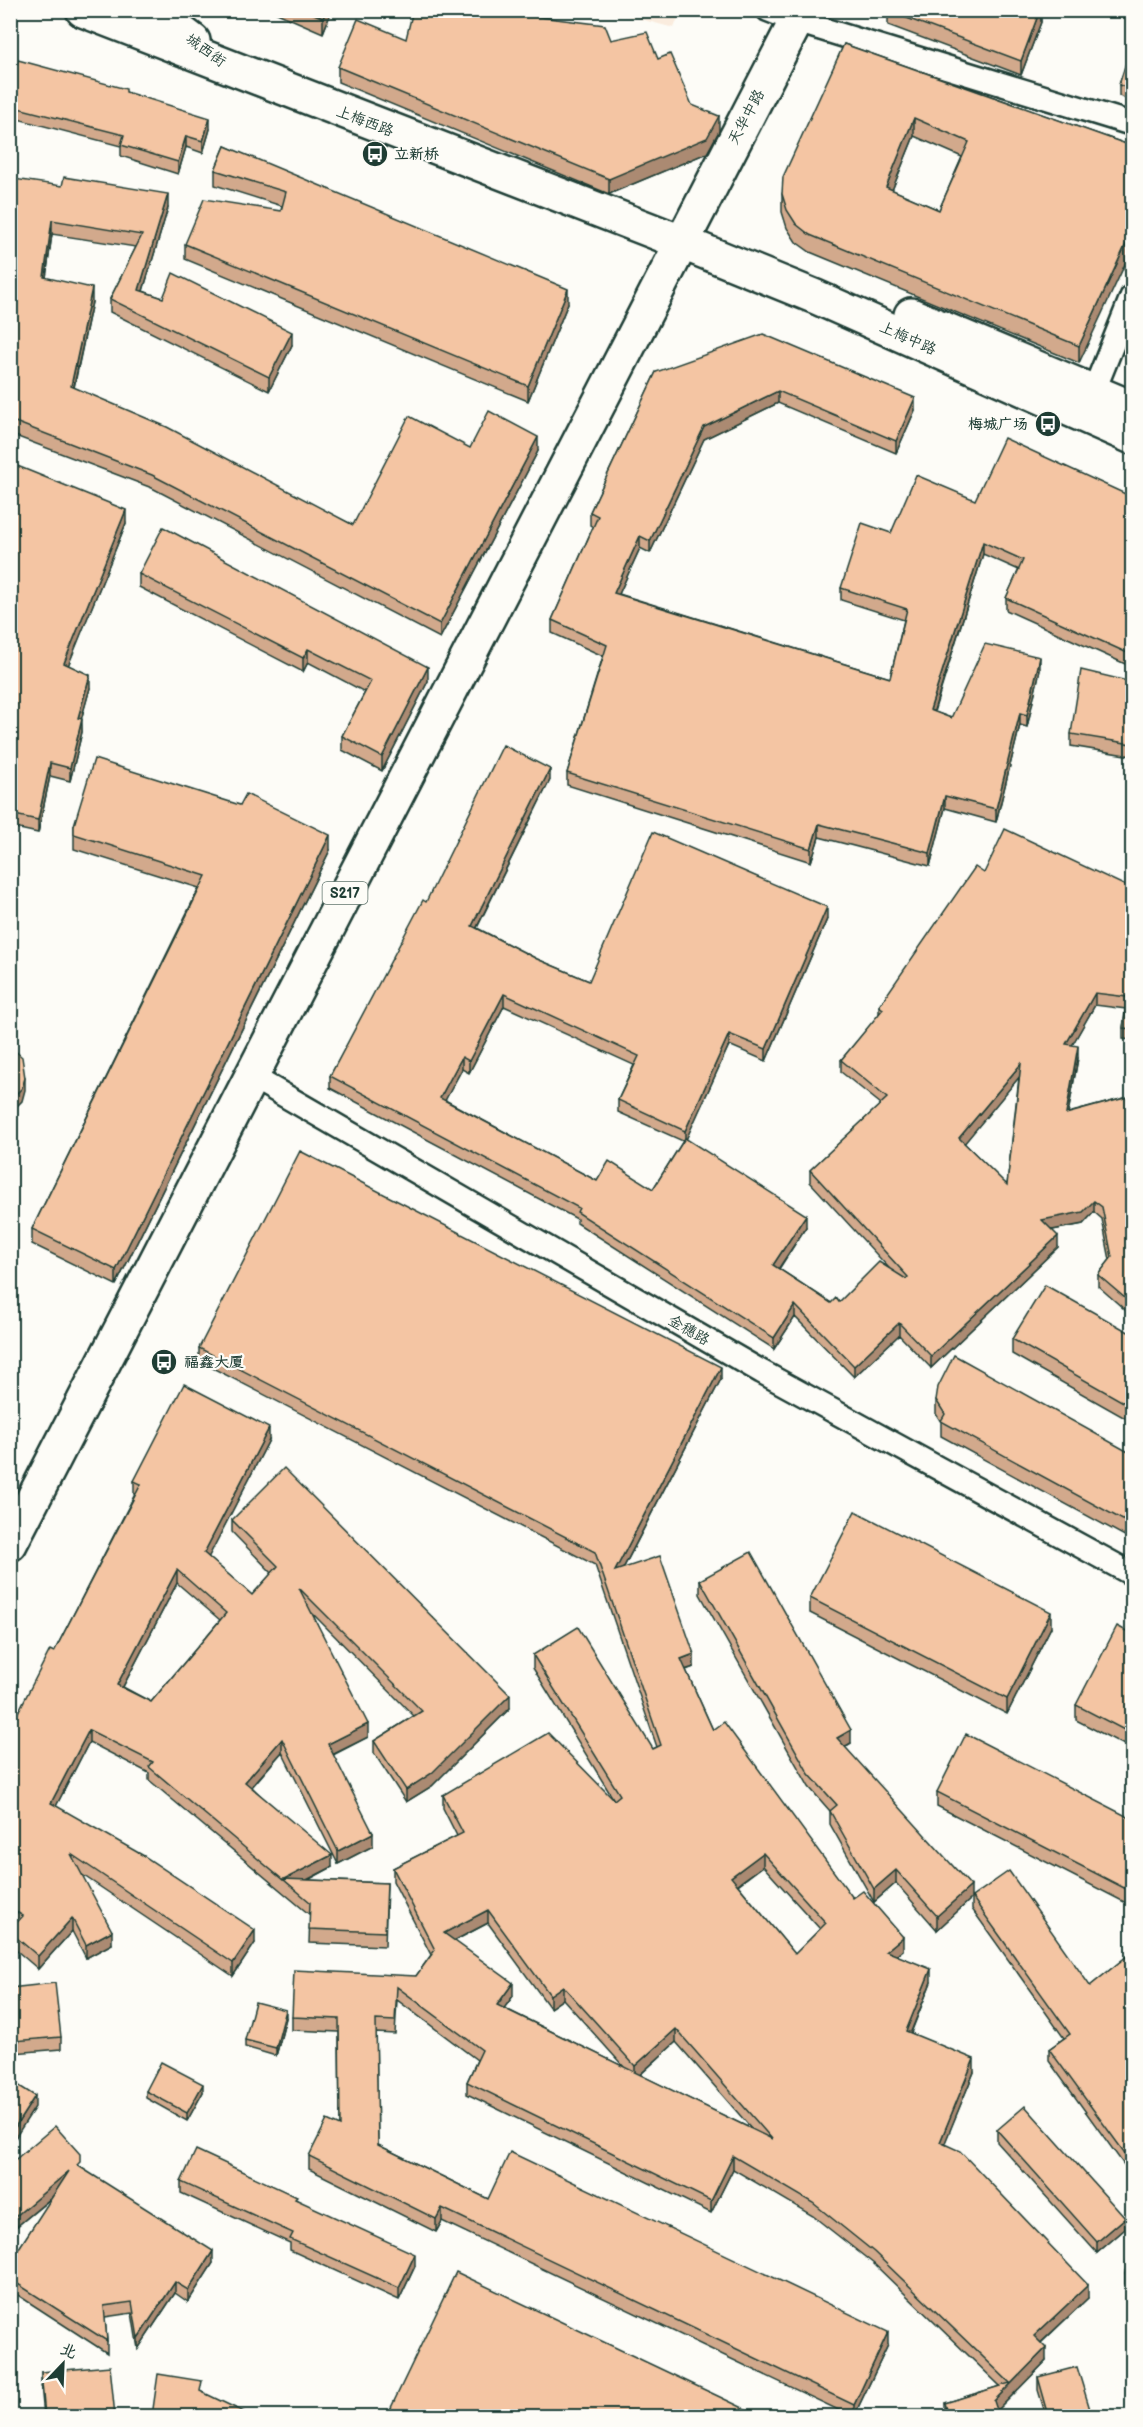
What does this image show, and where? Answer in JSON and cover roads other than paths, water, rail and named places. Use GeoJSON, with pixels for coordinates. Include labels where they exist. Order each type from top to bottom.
{"type":"FeatureCollection","features":[{"type":"Feature","properties":{"kind":"main road","name":"上梅西路"},"geometry":{"type":"LineString","coordinates":[[83,10],[231,68],[686,233]]}},
{"type":"Feature","properties":{"kind":"main road","name":"城西街"},"geometry":{"type":"LineString","coordinates":[[152,10],[231,68]]}},
{"type":"Feature","properties":{"kind":"main road","name":"天华中路"},"geometry":{"type":"LineString","coordinates":[[686,233],[789,14]]}},
{"type":"Feature","properties":{"kind":"main road","name":"上梅中路"},"geometry":{"type":"LineString","coordinates":[[686,233],[816,297],[1089,403],[1132,408]]}},
{"type":"Feature","properties":{"kind":"main road","name":"S217"},"geometry":{"type":"LineString","coordinates":[[10,1544],[686,233]]}},
{"type":"Feature","properties":{"kind":"main road","name":"上梅中路"},"geometry":{"type":"LineString","coordinates":[[1089,403],[1132,437]]}},
{"type":"Feature","properties":{"kind":"street"},"geometry":{"type":"LineString","coordinates":[[789,14],[1132,124]]}},
{"type":"Feature","properties":{"kind":"street"},"geometry":{"type":"LineString","coordinates":[[1089,403],[1132,296]]}},
{"type":"Feature","properties":{"kind":"street","name":"金穗路"},"geometry":{"type":"LineString","coordinates":[[251,1076],[762,1372],[1132,1574]]}},
{"type":"Feature","properties":{"kind":"place","name":"立新桥"},"geometry":{"type":"Point","coordinates":[375,154]}},
{"type":"Feature","properties":{"kind":"place","name":"梅城广场"},"geometry":{"type":"Point","coordinates":[1048,424]}},
{"type":"Feature","properties":{"kind":"place","name":"福鑫大厦"},"geometry":{"type":"Point","coordinates":[164,1362]}}]}
